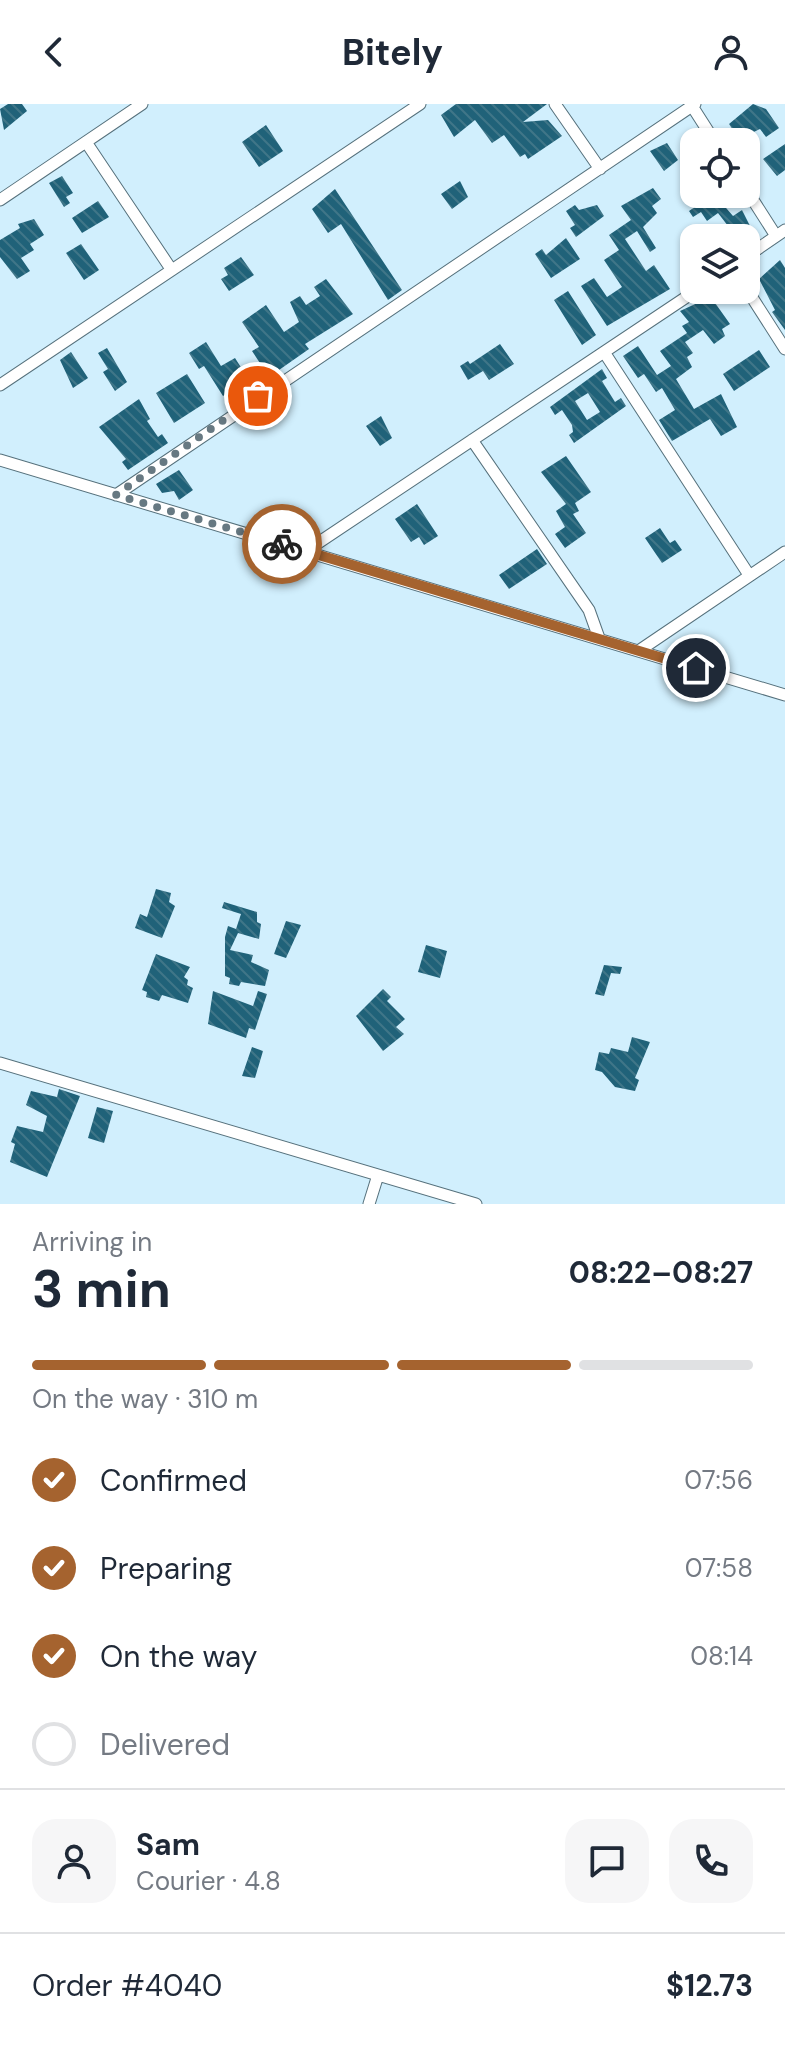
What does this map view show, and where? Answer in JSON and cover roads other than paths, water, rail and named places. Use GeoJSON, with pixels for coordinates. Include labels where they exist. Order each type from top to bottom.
{"type":"FeatureCollection","features":[{"type":"Feature","properties":{"kind":"street"},"geometry":{"type":"LineString","coordinates":[[0,200],[142,104]]}},
{"type":"Feature","properties":{"kind":"street"},"geometry":{"type":"LineString","coordinates":[[0,385],[420,104]]}},
{"type":"Feature","properties":{"kind":"street"},"geometry":{"type":"LineString","coordinates":[[555,104],[600,169]]}},
{"type":"Feature","properties":{"kind":"street"},"geometry":{"type":"LineString","coordinates":[[116,495],[694,105],[707,128]]}},
{"type":"Feature","properties":{"kind":"street"},"geometry":{"type":"LineString","coordinates":[[86,142],[171,269]]}},
{"type":"Feature","properties":{"kind":"street"},"geometry":{"type":"LineString","coordinates":[[760,207],[781,233],[760,247]]}},
{"type":"Feature","properties":{"kind":"street"},"geometry":{"type":"LineString","coordinates":[[306,551],[680,301]]}},
{"type":"Feature","properties":{"kind":"street"},"geometry":{"type":"LineString","coordinates":[[756,304],[785,349]]}},
{"type":"Feature","properties":{"kind":"street"},"geometry":{"type":"LineString","coordinates":[[604,352],[749,575]]}},
{"type":"Feature","properties":{"kind":"street"},"geometry":{"type":"LineString","coordinates":[[472,440],[589,610],[599,638]]}},
{"type":"Feature","properties":{"kind":"street"},"geometry":{"type":"LineString","coordinates":[[0,460],[785,695]]}},
{"type":"Feature","properties":{"kind":"street"},"geometry":{"type":"LineString","coordinates":[[640,650],[785,552]]}},
{"type":"Feature","properties":{"kind":"street"},"geometry":{"type":"LineString","coordinates":[[0,1063],[476,1204]]}},
{"type":"Feature","properties":{"kind":"street"},"geometry":{"type":"LineString","coordinates":[[369,1204],[378,1175]]}}]}
